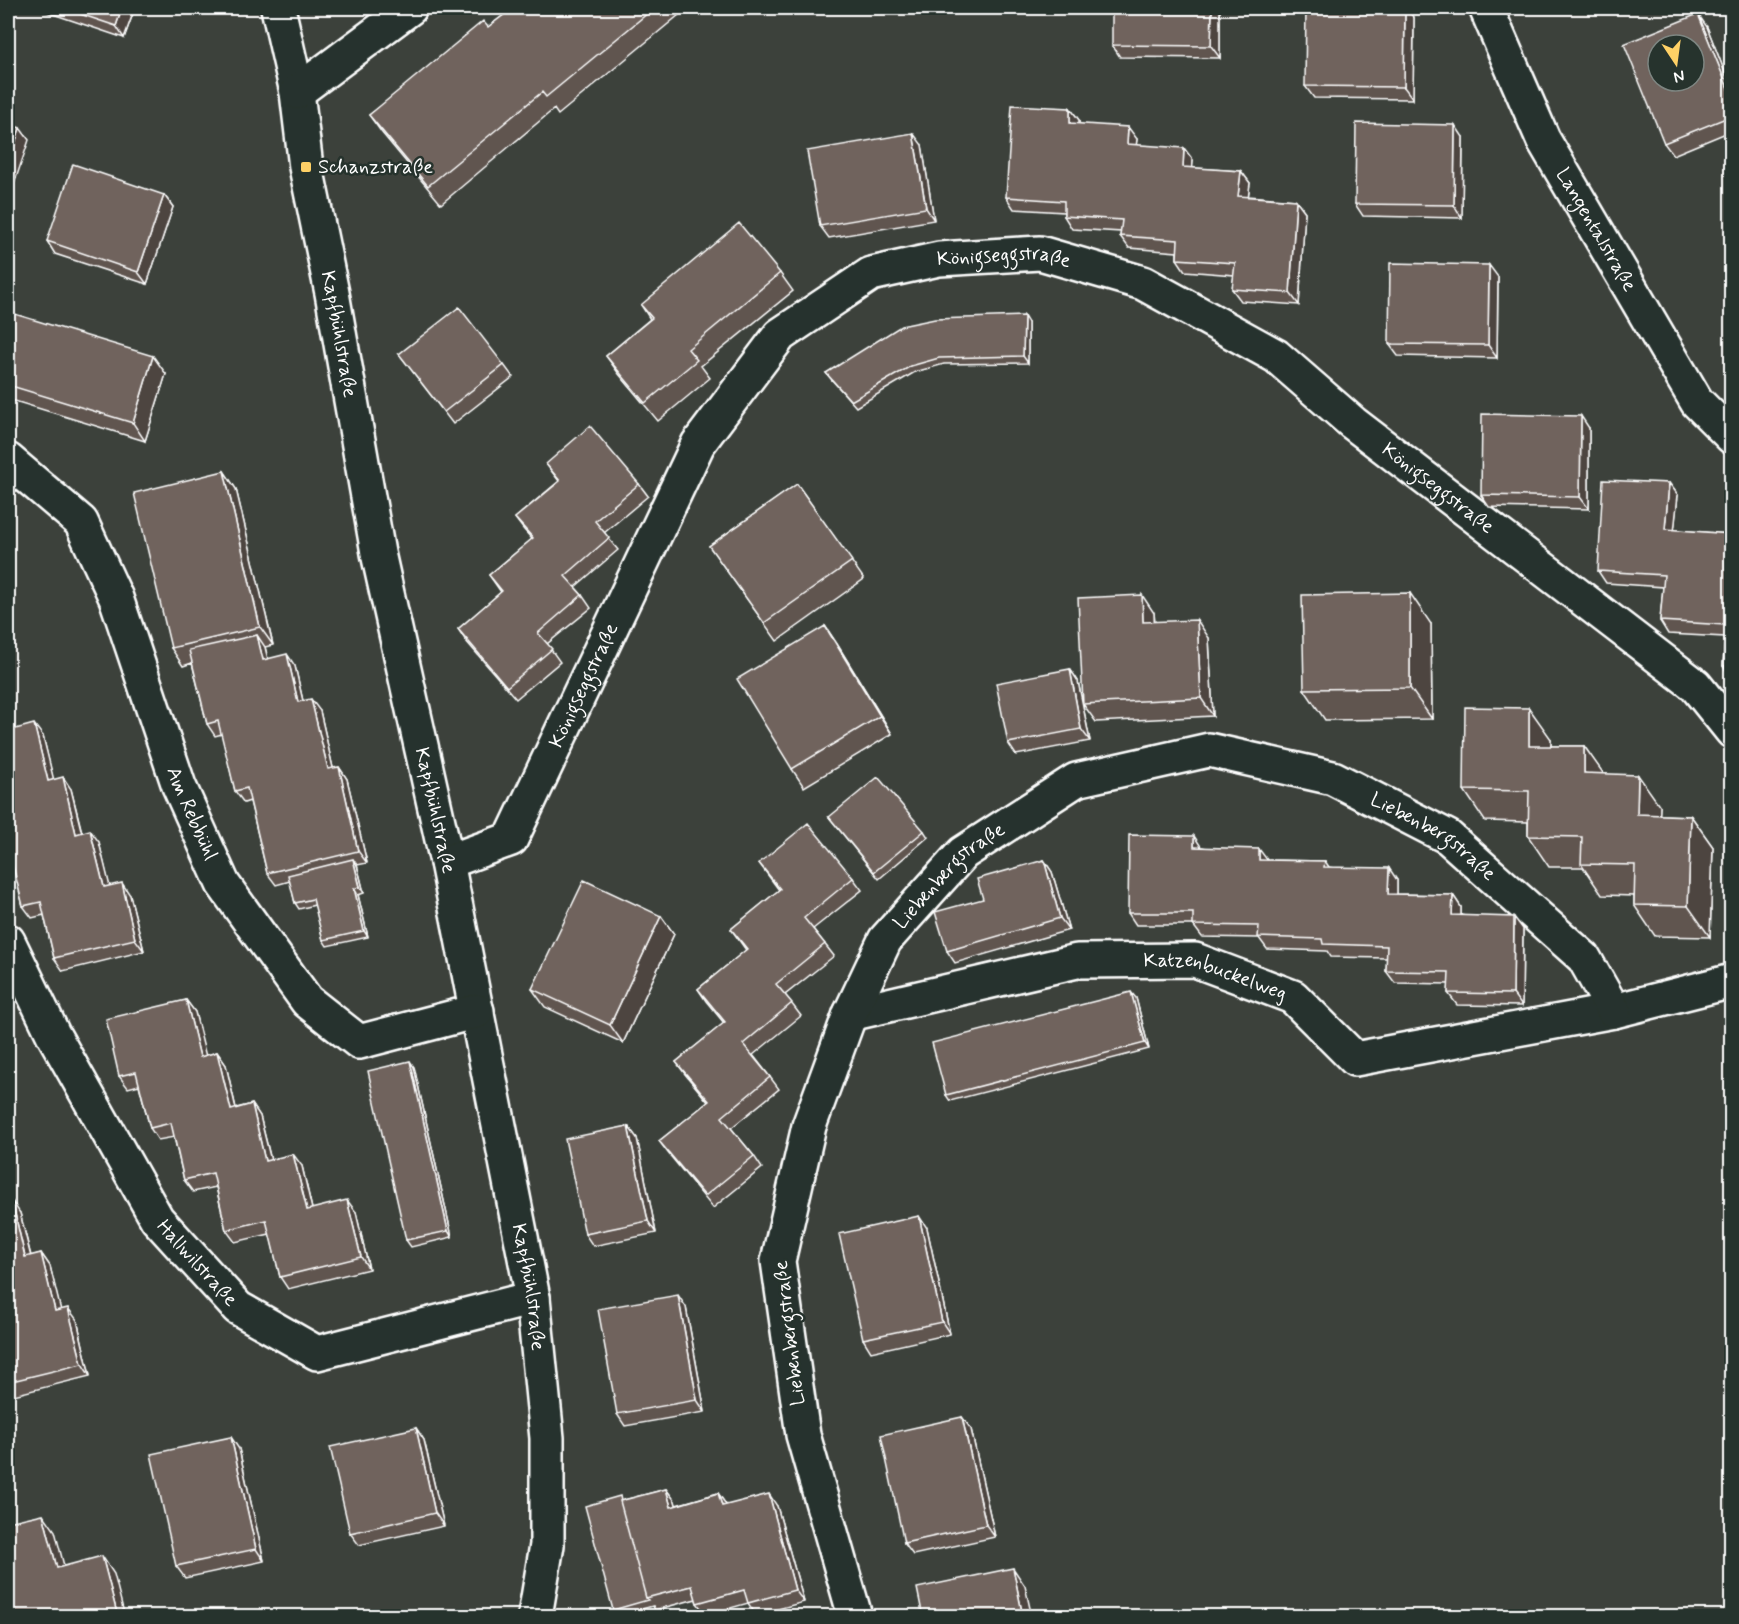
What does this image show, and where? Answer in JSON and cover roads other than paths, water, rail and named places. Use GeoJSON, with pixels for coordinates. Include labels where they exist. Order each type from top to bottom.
{"type":"FeatureCollection","features":[{"type":"Feature","properties":{"kind":"street","name":"Kapfbühlstraße"},"geometry":{"type":"LineString","coordinates":[[278,8],[297,92],[306,167],[332,293],[378,553],[447,862],[533,1298],[547,1450],[547,1545],[535,1617]]}},
{"type":"Feature","properties":{"kind":"street"},"geometry":{"type":"LineString","coordinates":[[297,92],[410,8]]}},
{"type":"Feature","properties":{"kind":"street","name":"Langentalstraße"},"geometry":{"type":"LineString","coordinates":[[1486,8],[1543,139],[1697,402],[1731,437]]}},
{"type":"Feature","properties":{"kind":"street","name":"Königseggstraße"},"geometry":{"type":"LineString","coordinates":[[447,862],[511,839],[698,444],[780,335],[871,274],[939,259],[1040,253],[1143,283],[1276,356],[1353,423],[1695,685],[1731,731]]}},
{"type":"Feature","properties":{"kind":"street","name":"Am Rebbühl"},"geometry":{"type":"LineString","coordinates":[[8,460],[81,522],[116,598],[179,786],[223,884],[307,1001],[358,1042],[477,1011]]}},
{"type":"Feature","properties":{"kind":"street","name":"Liebenbergstraße"},"geometry":{"type":"LineString","coordinates":[[855,1617],[803,1435],[778,1261],[809,1126],[849,1014],[885,940],[963,853],[1076,780],[1209,750],[1333,778],[1448,837],[1584,958],[1614,1011]]}},
{"type":"Feature","properties":{"kind":"street","name":"Hallwilstraße"},"geometry":{"type":"LineString","coordinates":[[8,941],[53,1034],[157,1219],[238,1308],[317,1353],[533,1298]]}},
{"type":"Feature","properties":{"kind":"street","name":"Katzenbuckelweg"},"geometry":{"type":"LineString","coordinates":[[849,1014],[1077,961],[1195,960],[1293,997],[1355,1059],[1614,1011],[1731,981]]}},
{"type":"Feature","properties":{"kind":"place","name":"Schanzstraße"},"geometry":{"type":"Point","coordinates":[306,167]}}]}
